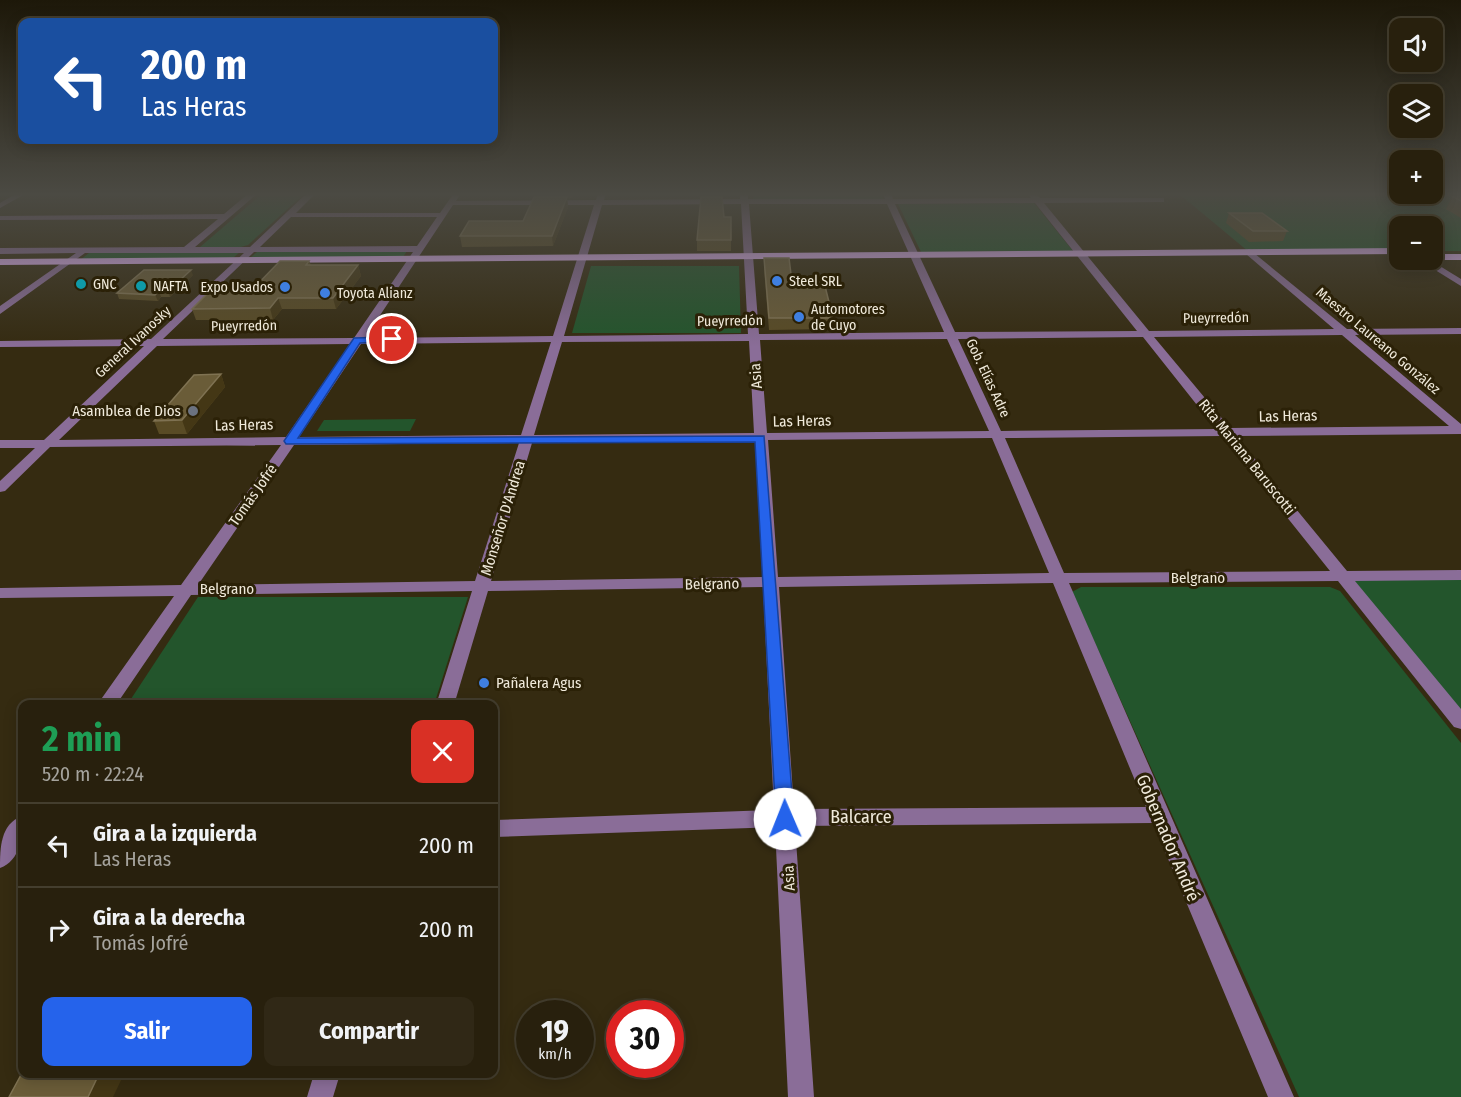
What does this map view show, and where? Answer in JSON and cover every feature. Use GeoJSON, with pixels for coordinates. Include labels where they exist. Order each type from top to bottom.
{"type":"FeatureCollection","features":[{"type":"Feature","properties":{"kind":"main road"},"geometry":{"type":"LineString","coordinates":[[1253,256],[1389,251]]}},
{"type":"Feature","properties":{"kind":"main road"},"geometry":{"type":"LineString","coordinates":[[1443,251],[1461,251]]}},
{"type":"Feature","properties":{"kind":"main road"},"geometry":{"type":"LineString","coordinates":[[0,262],[66,265],[237,264],[413,257],[582,260],[1253,256],[1389,258]]}},
{"type":"Feature","properties":{"kind":"main road"},"geometry":{"type":"LineString","coordinates":[[1443,257],[1461,257]]}},
{"type":"Feature","properties":{"kind":"main road"},"geometry":{"type":"LineString","coordinates":[[0,269],[66,265]]}},
{"type":"Feature","properties":{"kind":"street"},"geometry":{"type":"LineString","coordinates":[[186,250],[193,244]]}},
{"type":"Feature","properties":{"kind":"street","name":"General Ivanosky"},"geometry":{"type":"LineString","coordinates":[[0,488],[258,244]]}},
{"type":"Feature","properties":{"kind":"street","name":"Tomás Jofré"},"geometry":{"type":"LineString","coordinates":[[109,700],[290,441],[422,244]]}},
{"type":"Feature","properties":{"kind":"street","name":"Monseñor D'Andrea"},"geometry":{"type":"LineString","coordinates":[[447,700],[587,244]]}},
{"type":"Feature","properties":{"kind":"street","name":"Asia"},"geometry":{"type":"LineString","coordinates":[[746,244],[771,583],[801,1097]]}},
{"type":"Feature","properties":{"kind":"street","name":"Gob. Elías Adre"},"geometry":{"type":"LineString","coordinates":[[908,244],[997,435],[1057,578]]}},
{"type":"Feature","properties":{"kind":"street","name":"Rita Mariana Baruscotti"},"geometry":{"type":"LineString","coordinates":[[1073,244],[1461,722]]}},
{"type":"Feature","properties":{"kind":"street"},"geometry":{"type":"LineString","coordinates":[[0,251],[252,250],[413,257]]}},
{"type":"Feature","properties":{"kind":"street"},"geometry":{"type":"LineString","coordinates":[[0,311],[85,251]]}},
{"type":"Feature","properties":{"kind":"street","name":"Maestro Laureano González"},"geometry":{"type":"LineString","coordinates":[[1253,256],[1461,430]]}},
{"type":"Feature","properties":{"kind":"street"},"geometry":{"type":"LineString","coordinates":[[1440,270],[1461,283]]}},
{"type":"Feature","properties":{"kind":"street","name":"Pueyrredón"},"geometry":{"type":"LineString","coordinates":[[0,344],[1461,331]]}},
{"type":"Feature","properties":{"kind":"street","name":"Las Heras"},"geometry":{"type":"LineString","coordinates":[[0,444],[1461,430]]}},
{"type":"Feature","properties":{"kind":"street","name":"Belgrano"},"geometry":{"type":"LineString","coordinates":[[0,593],[1057,578],[1461,575]]}},
{"type":"Feature","properties":{"kind":"street","name":"Gobernador André"},"geometry":{"type":"LineString","coordinates":[[1057,578],[1281,1097]]}},
{"type":"Feature","properties":{"kind":"street","name":"Balcarce"},"geometry":{"type":"LineString","coordinates":[[498,829],[785,819],[1158,815]]}},
{"type":"Feature","properties":{"kind":"street"},"geometry":{"type":"LineString","coordinates":[[0,858],[15,835]]}},
{"type":"Feature","properties":{"kind":"street"},"geometry":{"type":"LineString","coordinates":[[320,1097],[326,1078]]}},
{"type":"Feature","properties":{"kind":"green space"},"geometry":{"type":"Polygon","coordinates":[[[203,244],[249,244],[237,248],[200,247],[203,244]]]}},
{"type":"Feature","properties":{"kind":"green space"},"geometry":{"type":"Polygon","coordinates":[[[917,244],[1067,244],[1073,251],[921,252],[917,244]]]}},
{"type":"Feature","properties":{"kind":"green space"},"geometry":{"type":"Polygon","coordinates":[[[1240,244],[1389,244],[1389,251],[1249,252],[1240,244]]]}},
{"type":"Feature","properties":{"kind":"green space"},"geometry":{"type":"Polygon","coordinates":[[[1443,244],[1461,244],[1461,251],[1443,251],[1443,244]]]}},
{"type":"Feature","properties":{"kind":"green space"},"geometry":{"type":"Polygon","coordinates":[[[407,251],[403,257],[250,258],[257,252],[407,251]]]}},
{"type":"Feature","properties":{"kind":"green space"},"geometry":{"type":"Polygon","coordinates":[[[240,252],[233,258],[80,260],[89,253],[240,252]]]}},
{"type":"Feature","properties":{"kind":"green space"},"geometry":{"type":"Polygon","coordinates":[[[591,266],[739,266],[741,333],[572,333],[591,266]]]}},
{"type":"Feature","properties":{"kind":"green space"},"geometry":{"type":"Polygon","coordinates":[[[416,419],[410,431],[317,431],[324,420],[416,419]]]}},
{"type":"Feature","properties":{"kind":"green space"},"geometry":{"type":"Polygon","coordinates":[[[1461,575],[1461,723],[1343,577],[1461,575]]]}},
{"type":"Feature","properties":{"kind":"green space"},"geometry":{"type":"Polygon","coordinates":[[[1081,587],[1330,587],[1340,591],[1461,743],[1461,1097],[1299,1097],[1072,592],[1081,587]]]}},
{"type":"Feature","properties":{"kind":"green space"},"geometry":{"type":"Polygon","coordinates":[[[198,597],[468,597],[436,700],[130,700],[198,597]]]}},
{"type":"Feature","properties":{"kind":"building"},"geometry":{"type":"Polygon","coordinates":[[[764,258],[789,258],[792,282],[824,282],[833,318],[769,318],[764,258]]]}},
{"type":"Feature","properties":{"kind":"building"},"geometry":{"type":"Polygon","coordinates":[[[280,261],[309,261],[306,265],[358,265],[333,298],[278,298],[270,308],[192,309],[211,290],[252,290],[280,261]]]}},
{"type":"Feature","properties":{"kind":"building"},"geometry":{"type":"Polygon","coordinates":[[[144,270],[191,270],[168,291],[159,291],[155,295],[117,293],[144,270]]]}},
{"type":"Feature","properties":{"kind":"building"},"geometry":{"type":"Polygon","coordinates":[[[221,374],[182,420],[154,421],[194,375],[221,374]]]}},
{"type":"Feature","properties":{"kind":"building"},"geometry":{"type":"Polygon","coordinates":[[[19,1078],[97,1078],[88,1097],[9,1097],[19,1078]]]}},
{"type":"Feature","properties":{"kind":"place","name":"Steel SRL"},"geometry":{"type":"Point","coordinates":[777,281]}},
{"type":"Feature","properties":{"kind":"place","name":"GNC"},"geometry":{"type":"Point","coordinates":[81,284]}},
{"type":"Feature","properties":{"kind":"place","name":"NAFTA"},"geometry":{"type":"Point","coordinates":[141,286]}},
{"type":"Feature","properties":{"kind":"place","name":"Expo Usados"},"geometry":{"type":"Point","coordinates":[285,287]}},
{"type":"Feature","properties":{"kind":"place","name":"Toyota Alianz"},"geometry":{"type":"Point","coordinates":[325,293]}},
{"type":"Feature","properties":{"kind":"place","name":"Automotores de Cuyo"},"geometry":{"type":"Point","coordinates":[799,317]}},
{"type":"Feature","properties":{"kind":"place","name":"Asamblea de Dios"},"geometry":{"type":"Point","coordinates":[193,411]}},
{"type":"Feature","properties":{"kind":"place","name":"Pañalera Agus"},"geometry":{"type":"Point","coordinates":[484,683]}},
{"type":"Feature","properties":{"kind":"route"},"geometry":{"type":"LineString","coordinates":[[392,339],[357,340],[290,441],[760,438],[785,819]]}}]}
